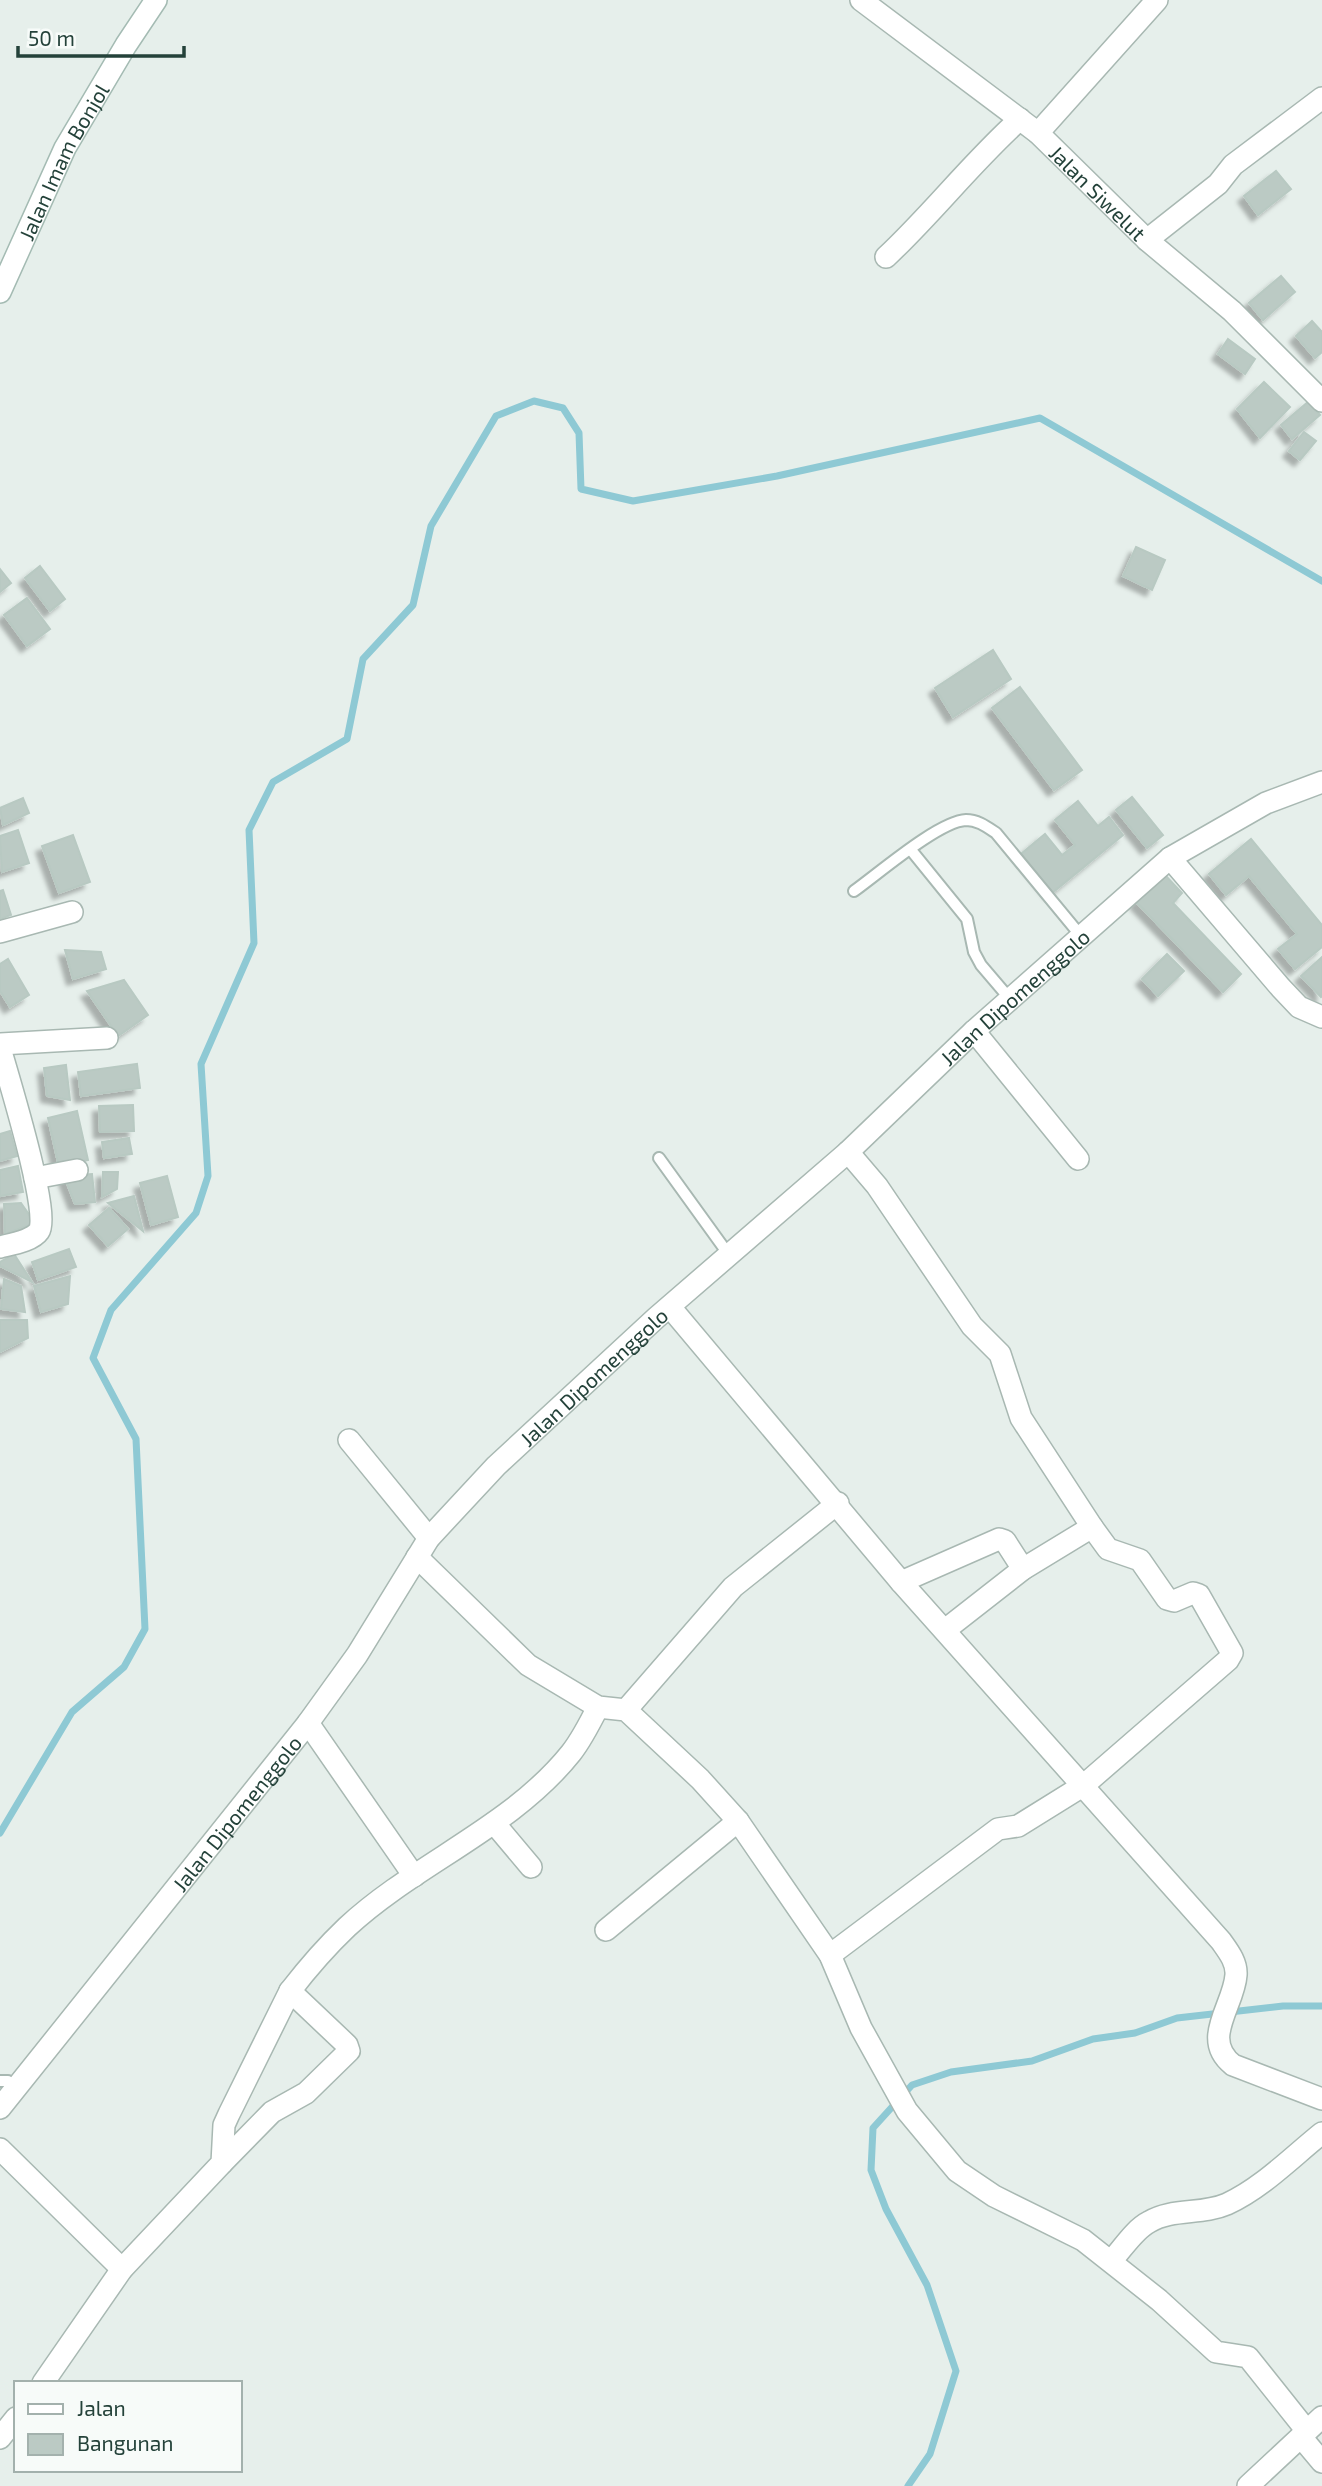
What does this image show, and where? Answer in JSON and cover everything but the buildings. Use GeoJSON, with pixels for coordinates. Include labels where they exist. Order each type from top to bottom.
{"type":"FeatureCollection","features":[{"type":"Feature","properties":{"kind":"street","name":"Jalan Imam Bonjol"},"geometry":{"type":"LineString","coordinates":[[0,292],[65,148],[156,0]]}},
{"type":"Feature","properties":{"kind":"street","name":"Jalan Siwelut"},"geometry":{"type":"LineString","coordinates":[[861,0],[1038,133],[1147,240],[1232,311],[1322,401]]}},
{"type":"Feature","properties":{"kind":"street"},"geometry":{"type":"LineString","coordinates":[[1038,133],[1157,0]]}},
{"type":"Feature","properties":{"kind":"street"},"geometry":{"type":"LineString","coordinates":[[1147,240],[1218,184],[1233,165],[1322,98]]}},
{"type":"Feature","properties":{"kind":"street"},"geometry":{"type":"LineString","coordinates":[[886,257],[920,226],[984,152],[1020,119]]}},
{"type":"Feature","properties":{"kind":"street","name":"Jalan Dipomenggolo"},"geometry":{"type":"LineString","coordinates":[[0,2108],[8,2084],[308,1723],[357,1655],[429,1538],[496,1466],[670,1307],[848,1152],[974,1031],[1170,858],[1266,803],[1322,782]]}},
{"type":"Feature","properties":{"kind":"street"},"geometry":{"type":"LineString","coordinates":[[1170,858],[1299,1007],[1322,1017]]}},
{"type":"Feature","properties":{"kind":"street"},"geometry":{"type":"LineString","coordinates":[[0,932],[72,912]]}},
{"type":"Feature","properties":{"kind":"street"},"geometry":{"type":"LineString","coordinates":[[974,1031],[1078,1158]]}},
{"type":"Feature","properties":{"kind":"street"},"geometry":{"type":"LineString","coordinates":[[0,1247],[30,1238],[41,1229],[35,1178],[10,1120],[0,1046],[107,1038]]}},
{"type":"Feature","properties":{"kind":"street"},"geometry":{"type":"LineString","coordinates":[[830,1955],[998,1829],[1018,1826],[1084,1785],[1208,1678],[1232,1653],[1199,1595],[1189,1594],[1174,1601],[1165,1598],[1140,1560],[1108,1549],[1021,1418],[1000,1354],[972,1326],[877,1186],[848,1152]]}},
{"type":"Feature","properties":{"kind":"street"},"geometry":{"type":"LineString","coordinates":[[35,1178],[77,1170]]}},
{"type":"Feature","properties":{"kind":"street"},"geometry":{"type":"LineString","coordinates":[[670,1307],[838,1503],[901,1582],[1084,1785],[1233,1957],[1236,1975],[1219,2031],[1218,2046],[1224,2058],[1233,2065],[1322,2099]]}},
{"type":"Feature","properties":{"kind":"street"},"geometry":{"type":"LineString","coordinates":[[349,1440],[429,1538]]}},
{"type":"Feature","properties":{"kind":"street"},"geometry":{"type":"LineString","coordinates":[[626,1710],[733,1587],[838,1503]]}},
{"type":"Feature","properties":{"kind":"street"},"geometry":{"type":"LineString","coordinates":[[945,1630],[1023,1569],[1092,1527]]}},
{"type":"Feature","properties":{"kind":"street"},"geometry":{"type":"LineString","coordinates":[[901,1582],[999,1539],[1005,1541],[1023,1569]]}},
{"type":"Feature","properties":{"kind":"street"},"geometry":{"type":"LineString","coordinates":[[417,1557],[528,1665],[598,1707],[626,1710],[700,1779],[737,1821],[830,1955],[861,2028],[892,2088],[907,2111],[957,2171],[994,2196],[1083,2240],[1112,2260],[1216,2352],[1248,2357],[1310,2428],[1322,2462]]}},
{"type":"Feature","properties":{"kind":"street"},"geometry":{"type":"LineString","coordinates":[[222,2163],[224,2124],[290,1991],[348,1927],[414,1876],[494,1823],[570,1755],[598,1707]]}},
{"type":"Feature","properties":{"kind":"street"},"geometry":{"type":"LineString","coordinates":[[308,1723],[414,1876]]}},
{"type":"Feature","properties":{"kind":"street"},"geometry":{"type":"LineString","coordinates":[[606,1930],[737,1821]]}},
{"type":"Feature","properties":{"kind":"street"},"geometry":{"type":"LineString","coordinates":[[494,1823],[531,1867]]}},
{"type":"Feature","properties":{"kind":"street"},"geometry":{"type":"LineString","coordinates":[[44,2381],[122,2269],[272,2112],[306,2093],[349,2051],[347,2045],[290,1991]]}},
{"type":"Feature","properties":{"kind":"street"},"geometry":{"type":"LineString","coordinates":[[1112,2260],[1147,2222],[1165,2215],[1206,2211],[1228,2203],[1250,2191],[1322,2133]]}},
{"type":"Feature","properties":{"kind":"street"},"geometry":{"type":"LineString","coordinates":[[0,2149],[122,2269]]}},
{"type":"Feature","properties":{"kind":"street"},"geometry":{"type":"LineString","coordinates":[[0,2438],[14,2420]]}},
{"type":"Feature","properties":{"kind":"street"},"geometry":{"type":"LineString","coordinates":[[1248,2486],[1310,2428]]}},
{"type":"Feature","properties":{"kind":"lane"},"geometry":{"type":"LineString","coordinates":[[854,891],[946,825],[967,820],[981,823],[996,833],[1081,936]]}},
{"type":"Feature","properties":{"kind":"lane"},"geometry":{"type":"LineString","coordinates":[[911,850],[967,919],[974,952],[981,965],[1010,999]]}},
{"type":"Feature","properties":{"kind":"lane"},"geometry":{"type":"LineString","coordinates":[[659,1158],[729,1255]]}},
{"type":"Feature","properties":{"kind":"waterway"},"geometry":{"type":"LineString","coordinates":[[0,1833],[72,1712],[124,1667],[145,1629],[136,1439],[93,1358],[111,1310],[196,1213],[208,1176],[201,1064],[254,943],[249,830],[273,782],[347,739],[363,659],[413,605],[431,526],[496,416],[534,401],[563,408],[579,433],[581,489],[633,501],[777,476],[1040,418],[1322,581]]}},
{"type":"Feature","properties":{"kind":"waterway"},"geometry":{"type":"LineString","coordinates":[[908,2486],[930,2454],[956,2371],[927,2285],[886,2209],[871,2170],[873,2128],[912,2085],[951,2072],[1032,2061],[1093,2039],[1135,2033],[1177,2018],[1283,2006],[1322,2006]]}}]}
